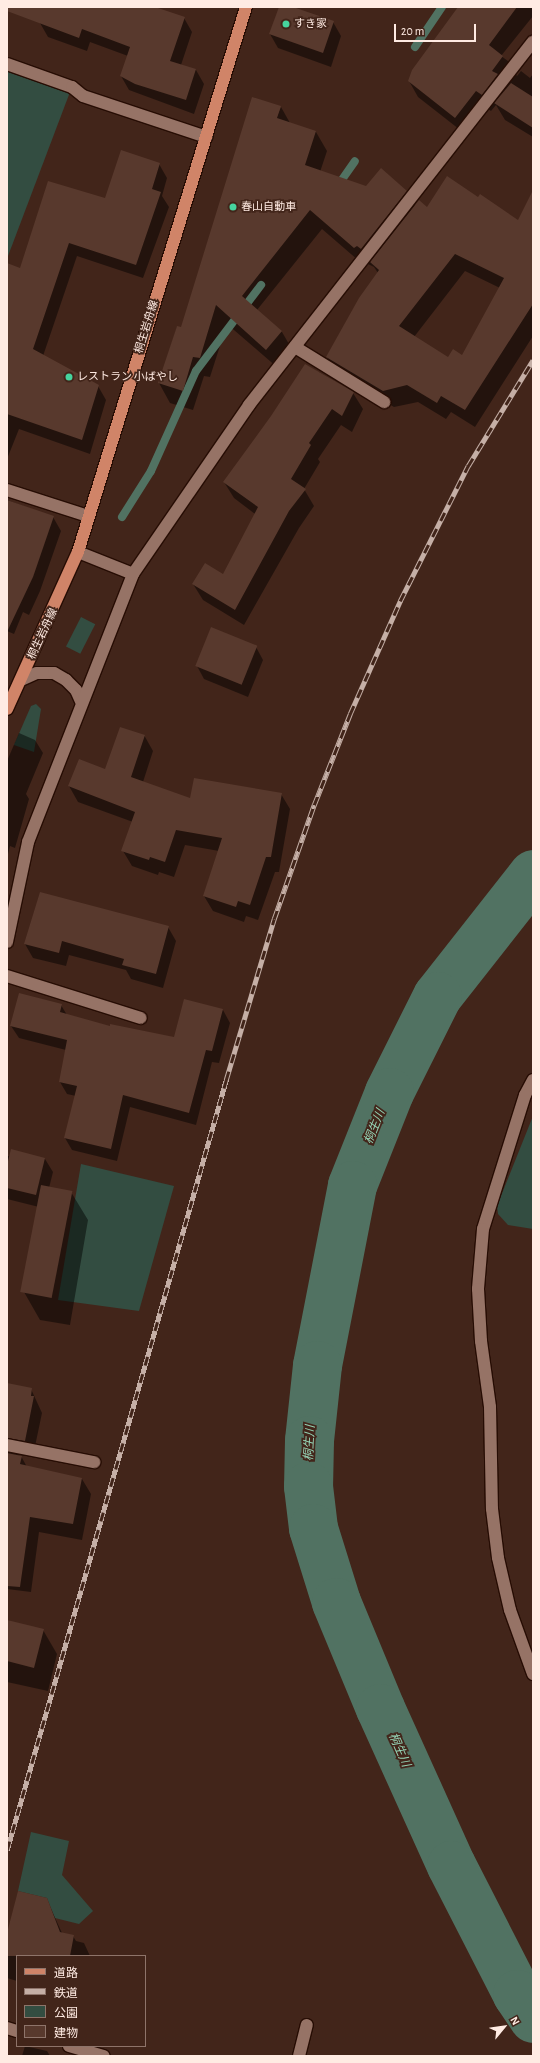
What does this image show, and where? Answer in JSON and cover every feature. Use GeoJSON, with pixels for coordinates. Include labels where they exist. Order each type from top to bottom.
{"type":"FeatureCollection","features":[{"type":"Feature","properties":{"kind":"main road","name":"桐生岩舟線"},"geometry":{"type":"LineString","coordinates":[[7,709],[78,552],[246,7]]}},
{"type":"Feature","properties":{"kind":"street"},"geometry":{"type":"LineString","coordinates":[[7,942],[28,842],[81,701],[133,574],[249,405],[533,42]]}},
{"type":"Feature","properties":{"kind":"street"},"geometry":{"type":"LineString","coordinates":[[7,64],[72,87],[83,96],[206,137]]}},
{"type":"Feature","properties":{"kind":"street"},"geometry":{"type":"LineString","coordinates":[[295,347],[384,402]]}},
{"type":"Feature","properties":{"kind":"street"},"geometry":{"type":"LineString","coordinates":[[7,490],[88,516]]}},
{"type":"Feature","properties":{"kind":"street"},"geometry":{"type":"LineString","coordinates":[[78,552],[133,574]]}},
{"type":"Feature","properties":{"kind":"street"},"geometry":{"type":"LineString","coordinates":[[21,680],[37,674],[54,673],[66,680],[76,690],[81,701]]}},
{"type":"Feature","properties":{"kind":"street"},"geometry":{"type":"LineString","coordinates":[[7,976],[142,1018]]}},
{"type":"Feature","properties":{"kind":"street"},"geometry":{"type":"LineString","coordinates":[[533,1080],[525,1096],[482,1229],[478,1289],[480,1340],[490,1407],[492,1509],[498,1558],[510,1610],[533,1674]]}},
{"type":"Feature","properties":{"kind":"street"},"geometry":{"type":"LineString","coordinates":[[7,1445],[94,1462]]}},
{"type":"Feature","properties":{"kind":"street"},"geometry":{"type":"LineString","coordinates":[[299,2056],[307,2025]]}},
{"type":"Feature","properties":{"kind":"street"},"geometry":{"type":"LineString","coordinates":[[72,2047],[104,2056]]}},
{"type":"Feature","properties":{"kind":"green space"},"geometry":{"type":"Polygon","coordinates":[[[7,70],[70,92],[8,256],[7,256],[7,70]]]}},
{"type":"Feature","properties":{"kind":"green space"},"geometry":{"type":"Polygon","coordinates":[[[81,617],[95,624],[80,654],[66,646],[81,617]]]}},
{"type":"Feature","properties":{"kind":"green space"},"geometry":{"type":"Polygon","coordinates":[[[36,704],[41,709],[34,752],[14,745],[31,706],[36,704]]]}},
{"type":"Feature","properties":{"kind":"green space"},"geometry":{"type":"Polygon","coordinates":[[[533,1116],[533,1229],[508,1225],[498,1214],[497,1206],[533,1116]]]}},
{"type":"Feature","properties":{"kind":"green space"},"geometry":{"type":"Polygon","coordinates":[[[81,1164],[174,1186],[139,1311],[58,1300],[81,1164]]]}},
{"type":"Feature","properties":{"kind":"green space"},"geometry":{"type":"Polygon","coordinates":[[[31,1832],[69,1841],[62,1875],[93,1911],[79,1924],[55,1918],[47,1898],[18,1891],[31,1832]]]}},
{"type":"Feature","properties":{"kind":"building"},"geometry":{"type":"Polygon","coordinates":[[[7,7],[155,7],[185,17],[170,61],[196,69],[186,100],[135,84],[120,76],[130,47],[82,29],[79,38],[7,11],[7,7]]]}},
{"type":"Feature","properties":{"kind":"building"},"geometry":{"type":"Polygon","coordinates":[[[279,7],[293,7],[334,21],[323,53],[269,34],[279,7]]]}},
{"type":"Feature","properties":{"kind":"building"},"geometry":{"type":"Polygon","coordinates":[[[458,7],[517,7],[489,45],[503,56],[492,71],[498,74],[482,95],[476,91],[455,118],[408,81],[412,70],[458,7]]]}},
{"type":"Feature","properties":{"kind":"building"},"geometry":{"type":"Polygon","coordinates":[[[511,83],[533,97],[533,128],[494,103],[511,83]]]}},
{"type":"Feature","properties":{"kind":"building"},"geometry":{"type":"Polygon","coordinates":[[[252,97],[281,106],[277,118],[316,131],[305,165],[366,186],[381,168],[407,191],[361,249],[357,246],[354,248],[310,210],[242,296],[282,331],[266,350],[216,305],[200,358],[193,357],[183,391],[158,383],[177,326],[181,327],[252,97]]]}},
{"type":"Feature","properties":{"kind":"building"},"geometry":{"type":"Polygon","coordinates":[[[121,150],[160,163],[152,189],[161,192],[136,265],[69,243],[33,349],[99,385],[82,440],[7,414],[7,263],[20,268],[48,181],[105,198],[121,150]]]}},
{"type":"Feature","properties":{"kind":"building"},"geometry":{"type":"Polygon","coordinates":[[[447,176],[478,197],[480,194],[518,220],[533,190],[533,304],[465,410],[441,396],[437,403],[407,385],[383,391],[326,357],[359,298],[379,270],[370,262],[419,200],[427,207],[447,176]],[[455,254],[399,326],[448,357],[453,349],[462,355],[504,278],[455,254]]]}},
{"type":"Feature","properties":{"kind":"building"},"geometry":{"type":"Polygon","coordinates":[[[305,364],[354,392],[342,416],[332,409],[309,443],[311,445],[291,479],[306,489],[289,511],[235,610],[192,584],[205,563],[223,574],[258,507],[223,482],[271,416],[305,364]]]}},
{"type":"Feature","properties":{"kind":"building"},"geometry":{"type":"Polygon","coordinates":[[[7,500],[54,516],[33,577],[7,632],[7,500]]]}},
{"type":"Feature","properties":{"kind":"building"},"geometry":{"type":"Polygon","coordinates":[[[211,627],[257,646],[242,685],[195,666],[211,627]]]}},
{"type":"Feature","properties":{"kind":"building"},"geometry":{"type":"Polygon","coordinates":[[[120,727],[145,735],[131,777],[190,798],[194,778],[282,793],[271,857],[266,857],[250,905],[238,901],[236,907],[203,896],[222,838],[176,830],[165,862],[150,857],[149,860],[121,851],[135,812],[68,786],[79,759],[105,769],[120,727]]]}},
{"type":"Feature","properties":{"kind":"building"},"geometry":{"type":"Polygon","coordinates":[[[40,892],[169,926],[156,974],[122,965],[124,959],[62,941],[59,953],[24,944],[40,892]]]}},
{"type":"Feature","properties":{"kind":"building"},"geometry":{"type":"Polygon","coordinates":[[[19,993],[62,1004],[60,1012],[110,1026],[110,1024],[174,1037],[184,999],[223,1009],[212,1051],[206,1050],[189,1113],[123,1095],[111,1149],[64,1138],[77,1086],[59,1082],[67,1040],[10,1026],[19,993]]]}},
{"type":"Feature","properties":{"kind":"building"},"geometry":{"type":"Polygon","coordinates":[[[11,1149],[45,1158],[36,1195],[7,1188],[7,1165],[11,1149]]]}},
{"type":"Feature","properties":{"kind":"building"},"geometry":{"type":"Polygon","coordinates":[[[41,1185],[72,1191],[52,1298],[20,1292],[41,1185]]]}},
{"type":"Feature","properties":{"kind":"building"},"geometry":{"type":"Polygon","coordinates":[[[7,1383],[32,1388],[31,1396],[34,1396],[25,1441],[7,1438],[7,1383]]]}},
{"type":"Feature","properties":{"kind":"building"},"geometry":{"type":"Polygon","coordinates":[[[7,1453],[22,1456],[20,1464],[82,1478],[73,1524],[30,1517],[20,1587],[7,1586],[7,1453]]]}},
{"type":"Feature","properties":{"kind":"building"},"geometry":{"type":"Polygon","coordinates":[[[7,1620],[44,1629],[34,1668],[7,1661],[7,1620]]]}},
{"type":"Feature","properties":{"kind":"building"},"geometry":{"type":"Polygon","coordinates":[[[18,1891],[47,1898],[60,1932],[74,1935],[70,1955],[7,1956],[7,1933],[18,1891]]]}},
{"type":"Feature","properties":{"kind":"waterway"},"geometry":{"type":"LineString","coordinates":[[415,47],[442,7]]}},
{"type":"Feature","properties":{"kind":"waterway"},"geometry":{"type":"LineString","coordinates":[[341,181],[355,161]]}},
{"type":"Feature","properties":{"kind":"waterway"},"geometry":{"type":"LineString","coordinates":[[122,517],[151,471],[196,371],[261,285]]}},
{"type":"Feature","properties":{"kind":"waterway","name":"桐生川"},"geometry":{"type":"LineString","coordinates":[[533,874],[437,996],[389,1092],[352,1185],[317,1365],[309,1440],[308,1486],[313,1528],[336,1602],[380,1708],[451,1865],[517,1994],[533,2018]]}},
{"type":"Feature","properties":{"kind":"railway"},"geometry":{"type":"LineString","coordinates":[[7,1850],[226,1080],[274,919],[314,805],[350,714],[400,601],[468,466],[533,360]]}},
{"type":"Feature","properties":{"kind":"place","name":"すき家"},"geometry":{"type":"Point","coordinates":[286,24]}},
{"type":"Feature","properties":{"kind":"place","name":"春山自動車"},"geometry":{"type":"Point","coordinates":[233,207]}},
{"type":"Feature","properties":{"kind":"place","name":"レストラン 小ばやし"},"geometry":{"type":"Point","coordinates":[69,377]}}]}
